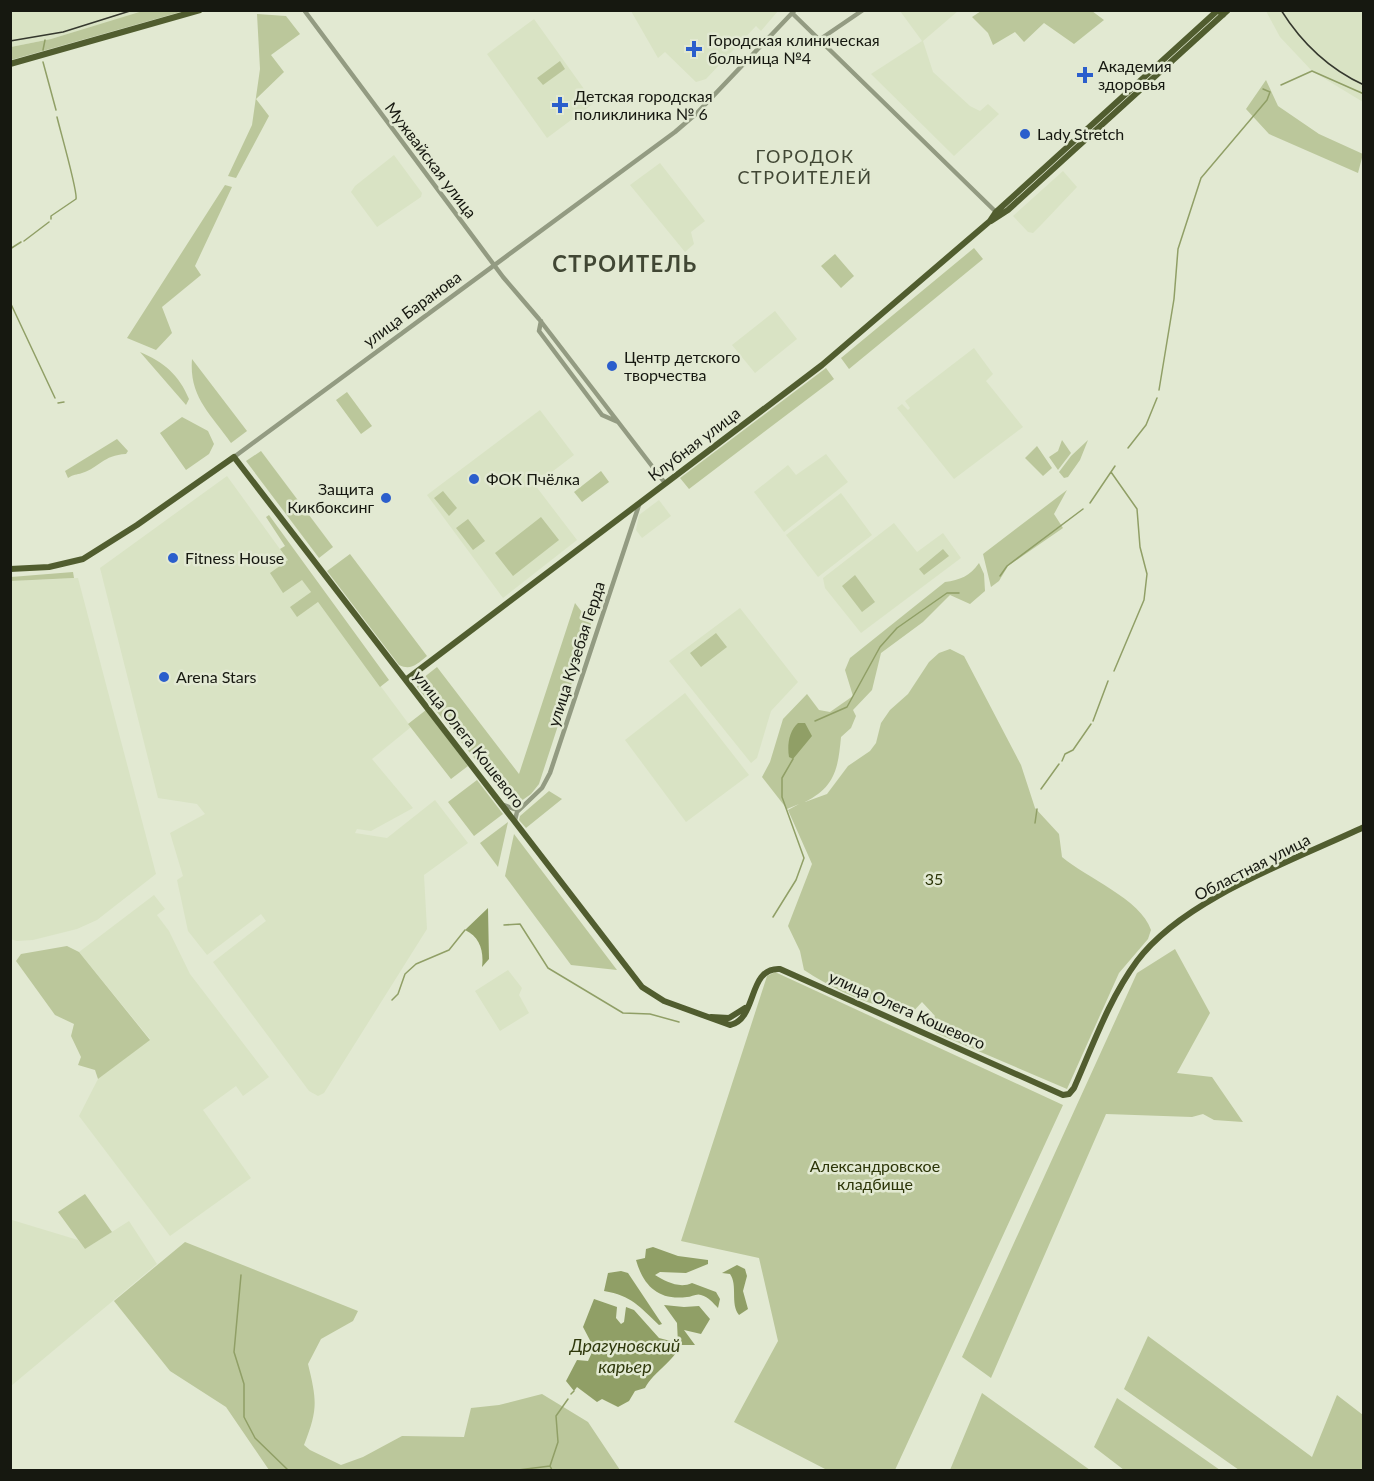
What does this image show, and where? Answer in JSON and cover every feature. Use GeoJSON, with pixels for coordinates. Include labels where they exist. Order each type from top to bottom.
{"type":"FeatureCollection","features":[{"type":"Feature","properties":{"kind":"main road"},"geometry":{"type":"LineString","coordinates":[[10,64],[200,10]]}},
{"type":"Feature","properties":{"kind":"main road","name":"Клубная улица"},"geometry":{"type":"LineString","coordinates":[[406,679],[822,365],[998,215],[1223,12]]}},
{"type":"Feature","properties":{"kind":"main road","name":"улица Баранова"},"geometry":{"type":"LineString","coordinates":[[10,569],[49,567],[83,559],[137,525],[234,457]]}},
{"type":"Feature","properties":{"kind":"main road","name":"улица Олега Кошевого"},"geometry":{"type":"LineString","coordinates":[[234,457],[642,987],[664,1001],[701,1016],[724,1024],[735,1024],[744,1016],[763,974],[780,969],[1063,1095],[1069,1094]]}},
{"type":"Feature","properties":{"kind":"main road","name":"Областная улица"},"geometry":{"type":"LineString","coordinates":[[1069,1094],[1116,993],[1138,960],[1152,944],[1189,915],[1239,885],[1364,827]]}},
{"type":"Feature","properties":{"kind":"street","name":"Мужвайская улица"},"geometry":{"type":"LineString","coordinates":[[304,10],[495,266],[541,321],[665,483]]}},
{"type":"Feature","properties":{"kind":"street"},"geometry":{"type":"LineString","coordinates":[[819,40],[863,10]]}},
{"type":"Feature","properties":{"kind":"street","name":"улица Баранова"},"geometry":{"type":"LineString","coordinates":[[234,457],[675,132],[794,12]]}},
{"type":"Feature","properties":{"kind":"street"},"geometry":{"type":"LineString","coordinates":[[794,12],[819,40],[998,215]]}},
{"type":"Feature","properties":{"kind":"street","name":"Мужвайская улица"},"geometry":{"type":"LineString","coordinates":[[541,321],[539,331],[602,415],[619,423]]}},
{"type":"Feature","properties":{"kind":"street","name":"улица Кузебая Герда"},"geometry":{"type":"LineString","coordinates":[[515,820],[517,812],[542,788],[549,773],[639,503]]}},
{"type":"Feature","properties":{"kind":"street"},"geometry":{"type":"LineString","coordinates":[[504,805],[514,808],[524,807]]}},
{"type":"Feature","properties":{"kind":"shaded area"},"geometry":{"type":"Polygon","coordinates":[[[10,11],[146,11],[51,39],[11,47],[10,11]]]}},
{"type":"Feature","properties":{"kind":"shaded area","name":"Городская клиническая больница №4"},"geometry":{"type":"Polygon","coordinates":[[[631,11],[778,11],[761,31],[756,26],[706,79],[696,82],[665,52],[658,58],[631,11]]]}},
{"type":"Feature","properties":{"kind":"shaded area"},"geometry":{"type":"Polygon","coordinates":[[[900,11],[958,11],[923,41],[933,72],[970,106],[980,111],[988,104],[999,114],[954,156],[871,74],[922,41],[900,11]]]}},
{"type":"Feature","properties":{"kind":"shaded area"},"geometry":{"type":"Polygon","coordinates":[[[1266,11],[1363,11],[1363,102],[1312,71],[1280,37],[1266,11]]]}},
{"type":"Feature","properties":{"kind":"shaded area"},"geometry":{"type":"Polygon","coordinates":[[[534,19],[594,103],[547,138],[487,54],[534,19]]]}},
{"type":"Feature","properties":{"kind":"shaded area"},"geometry":{"type":"Polygon","coordinates":[[[394,155],[422,193],[421,197],[377,227],[351,192],[355,186],[394,155]]]}},
{"type":"Feature","properties":{"kind":"shaded area"},"geometry":{"type":"Polygon","coordinates":[[[660,163],[705,221],[691,232],[694,244],[685,252],[630,185],[660,163]]]}},
{"type":"Feature","properties":{"kind":"shaded area"},"geometry":{"type":"Polygon","coordinates":[[[1063,171],[1077,187],[1033,233],[1028,232],[1013,216],[1063,171]]]}},
{"type":"Feature","properties":{"kind":"shaded area"},"geometry":{"type":"Polygon","coordinates":[[[775,311],[797,339],[755,373],[732,345],[775,311]]]}},
{"type":"Feature","properties":{"kind":"shaded area"},"geometry":{"type":"Polygon","coordinates":[[[974,348],[993,374],[986,381],[1023,427],[954,479],[897,408],[902,404],[908,410],[910,408],[905,401],[974,348]]]}},
{"type":"Feature","properties":{"kind":"shaded area"},"geometry":{"type":"Polygon","coordinates":[[[540,410],[574,455],[535,485],[577,540],[503,598],[427,495],[540,410]]]}},
{"type":"Feature","properties":{"kind":"shaded area"},"geometry":{"type":"Polygon","coordinates":[[[826,454],[848,482],[784,532],[754,492],[788,465],[796,475],[826,454]]]}},
{"type":"Feature","properties":{"kind":"shaded area"},"geometry":{"type":"Polygon","coordinates":[[[227,476],[311,592],[291,608],[298,616],[318,602],[411,727],[372,759],[413,808],[371,831],[357,829],[355,833],[387,838],[435,800],[468,843],[424,875],[427,929],[324,1093],[318,1096],[309,1091],[213,962],[266,921],[261,914],[207,955],[188,931],[177,880],[183,876],[170,833],[205,814],[197,804],[158,798],[100,568],[227,476]]]}},
{"type":"Feature","properties":{"kind":"shaded area"},"geometry":{"type":"Polygon","coordinates":[[[841,493],[872,535],[818,577],[786,535],[841,493]]]}},
{"type":"Feature","properties":{"kind":"shaded area"},"geometry":{"type":"Polygon","coordinates":[[[659,500],[671,516],[642,538],[636,530],[639,515],[659,500]]]}},
{"type":"Feature","properties":{"kind":"shaded area"},"geometry":{"type":"Polygon","coordinates":[[[894,523],[917,552],[943,533],[961,558],[861,633],[825,588],[823,578],[894,523]]]}},
{"type":"Feature","properties":{"kind":"shaded area"},"geometry":{"type":"Polygon","coordinates":[[[78,578],[156,874],[97,920],[77,929],[33,940],[17,941],[10,939],[11,581],[78,578]]]}},
{"type":"Feature","properties":{"kind":"shaded area"},"geometry":{"type":"Polygon","coordinates":[[[740,608],[798,682],[771,711],[757,758],[751,763],[669,661],[740,608]]]}},
{"type":"Feature","properties":{"kind":"shaded area"},"geometry":{"type":"Polygon","coordinates":[[[685,693],[749,775],[686,822],[625,740],[685,693]]]}},
{"type":"Feature","properties":{"kind":"shaded area"},"geometry":{"type":"Polygon","coordinates":[[[154,895],[165,909],[157,915],[169,931],[190,974],[269,1077],[243,1096],[236,1086],[203,1110],[251,1178],[170,1236],[79,1116],[98,1079],[150,1039],[79,952],[154,895]]]}},
{"type":"Feature","properties":{"kind":"shaded area"},"geometry":{"type":"Polygon","coordinates":[[[508,970],[522,988],[519,995],[529,1013],[500,1031],[475,991],[508,970]]]}},
{"type":"Feature","properties":{"kind":"shaded area"},"geometry":{"type":"Polygon","coordinates":[[[12,1220],[78,1240],[85,1249],[129,1221],[157,1264],[11,1386],[12,1220]]]}},
{"type":"Feature","properties":{"kind":"green space"},"geometry":{"type":"Polygon","coordinates":[[[146,10],[184,11],[11,60],[11,47],[51,39],[146,10]]]}},
{"type":"Feature","properties":{"kind":"green space"},"geometry":{"type":"Polygon","coordinates":[[[981,11],[1092,11],[1104,20],[1074,44],[1044,23],[1024,42],[1015,32],[993,45],[988,33],[972,17],[981,11]]]}},
{"type":"Feature","properties":{"kind":"green space"},"geometry":{"type":"Polygon","coordinates":[[[257,14],[286,16],[300,34],[271,55],[284,72],[256,99],[269,116],[236,178],[228,176],[252,125],[260,69],[257,14]]]}},
{"type":"Feature","properties":{"kind":"green space"},"geometry":{"type":"Polygon","coordinates":[[[560,61],[565,69],[543,85],[537,78],[560,61]]]}},
{"type":"Feature","properties":{"kind":"green space"},"geometry":{"type":"Polygon","coordinates":[[[1266,80],[1278,106],[1319,134],[1363,154],[1358,173],[1269,134],[1246,109],[1266,80]]]}},
{"type":"Feature","properties":{"kind":"green space"},"geometry":{"type":"Polygon","coordinates":[[[225,185],[232,187],[195,266],[201,275],[162,307],[172,333],[156,350],[127,338],[225,185]]]}},
{"type":"Feature","properties":{"kind":"green space"},"geometry":{"type":"Polygon","coordinates":[[[974,248],[983,259],[849,369],[841,358],[974,248]]]}},
{"type":"Feature","properties":{"kind":"green space"},"geometry":{"type":"Polygon","coordinates":[[[835,254],[854,276],[841,288],[821,266],[835,254]]]}},
{"type":"Feature","properties":{"kind":"green space"},"geometry":{"type":"Polygon","coordinates":[[[140,352],[170,370],[185,390],[189,399],[186,405],[140,352]]]}},
{"type":"Feature","properties":{"kind":"green space"},"geometry":{"type":"Polygon","coordinates":[[[192,359],[247,431],[231,443],[197,394],[192,372],[192,359]]]}},
{"type":"Feature","properties":{"kind":"green space"},"geometry":{"type":"Polygon","coordinates":[[[826,368],[834,379],[689,489],[680,478],[826,368]]]}},
{"type":"Feature","properties":{"kind":"green space"},"geometry":{"type":"Polygon","coordinates":[[[347,392],[372,426],[361,434],[336,400],[347,392]]]}},
{"type":"Feature","properties":{"kind":"green space"},"geometry":{"type":"Polygon","coordinates":[[[182,417],[208,431],[214,444],[209,454],[186,470],[160,433],[182,417]]]}},
{"type":"Feature","properties":{"kind":"green space"},"geometry":{"type":"Polygon","coordinates":[[[117,439],[128,451],[126,454],[106,459],[88,471],[68,478],[65,471],[117,439]]]}},
{"type":"Feature","properties":{"kind":"green space"},"geometry":{"type":"Polygon","coordinates":[[[1062,440],[1071,453],[1058,470],[1049,457],[1058,451],[1062,440]]]}},
{"type":"Feature","properties":{"kind":"green space"},"geometry":{"type":"Polygon","coordinates":[[[1088,440],[1080,460],[1068,477],[1064,478],[1059,472],[1071,456],[1088,440]]]}},
{"type":"Feature","properties":{"kind":"green space"},"geometry":{"type":"Polygon","coordinates":[[[1037,446],[1052,468],[1043,476],[1025,458],[1037,446]]]}},
{"type":"Feature","properties":{"kind":"green space"},"geometry":{"type":"Polygon","coordinates":[[[261,451],[333,547],[319,558],[246,461],[261,451]]]}},
{"type":"Feature","properties":{"kind":"green space"},"geometry":{"type":"Polygon","coordinates":[[[601,471],[609,482],[582,502],[574,492],[601,471]]]}},
{"type":"Feature","properties":{"kind":"green space"},"geometry":{"type":"Polygon","coordinates":[[[1067,490],[1054,514],[1063,528],[1008,566],[999,581],[991,587],[983,554],[1067,490]]]}},
{"type":"Feature","properties":{"kind":"green space"},"geometry":{"type":"Polygon","coordinates":[[[443,491],[457,508],[449,516],[434,498],[443,491]]]}},
{"type":"Feature","properties":{"kind":"green space"},"geometry":{"type":"Polygon","coordinates":[[[269,515],[389,680],[380,687],[318,602],[297,617],[290,607],[311,592],[302,580],[283,593],[270,573],[288,560],[280,549],[285,546],[266,517],[269,515]]]}},
{"type":"Feature","properties":{"kind":"green space"},"geometry":{"type":"Polygon","coordinates":[[[541,517],[559,540],[513,576],[495,553],[541,517]]]}},
{"type":"Feature","properties":{"kind":"green space"},"geometry":{"type":"Polygon","coordinates":[[[468,519],[485,541],[473,550],[456,528],[468,519]]]}},
{"type":"Feature","properties":{"kind":"green space"},"geometry":{"type":"Polygon","coordinates":[[[943,549],[949,556],[924,575],[919,569],[943,549]]]}},
{"type":"Feature","properties":{"kind":"green space"},"geometry":{"type":"Polygon","coordinates":[[[350,554],[427,656],[417,664],[410,667],[399,665],[327,571],[350,554]]]}},
{"type":"Feature","properties":{"kind":"green space","name":"35"},"geometry":{"type":"Polygon","coordinates":[[[979,563],[984,574],[985,591],[970,604],[950,595],[923,622],[881,653],[872,690],[853,710],[856,716],[851,728],[841,737],[833,776],[823,790],[805,802],[827,794],[848,766],[870,751],[876,743],[881,723],[890,710],[908,694],[929,662],[939,653],[950,649],[964,656],[1021,765],[1035,808],[1059,834],[1062,857],[1136,908],[1151,930],[1148,939],[1119,973],[1067,1089],[936,1033],[931,1022],[935,1016],[922,1002],[910,1015],[902,1010],[854,997],[804,970],[800,951],[788,926],[812,864],[788,810],[799,804],[787,809],[762,777],[770,762],[783,719],[807,694],[819,710],[830,712],[853,696],[845,670],[850,658],[945,582],[964,577],[979,563]]]}},
{"type":"Feature","properties":{"kind":"green space"},"geometry":{"type":"Polygon","coordinates":[[[73,572],[74,578],[11,581],[11,577],[73,572]]]}},
{"type":"Feature","properties":{"kind":"green space"},"geometry":{"type":"Polygon","coordinates":[[[855,575],[875,602],[862,612],[842,586],[855,575]]]}},
{"type":"Feature","properties":{"kind":"green space"},"geometry":{"type":"Polygon","coordinates":[[[575,603],[591,624],[539,784],[531,794],[517,804],[507,799],[417,687],[418,682],[437,667],[519,774],[575,603]]]}},
{"type":"Feature","properties":{"kind":"green space"},"geometry":{"type":"Polygon","coordinates":[[[716,633],[727,647],[701,667],[690,653],[716,633]]]}},
{"type":"Feature","properties":{"kind":"green space"},"geometry":{"type":"Polygon","coordinates":[[[426,710],[468,766],[451,779],[408,724],[426,710]]]}},
{"type":"Feature","properties":{"kind":"green space"},"geometry":{"type":"Polygon","coordinates":[[[477,780],[503,814],[474,836],[448,802],[477,780]]]}},
{"type":"Feature","properties":{"kind":"green space"},"geometry":{"type":"Polygon","coordinates":[[[549,791],[562,799],[526,828],[519,820],[520,816],[549,791]]]}},
{"type":"Feature","properties":{"kind":"green space"},"geometry":{"type":"Polygon","coordinates":[[[508,822],[498,867],[480,843],[508,822]]]}},
{"type":"Feature","properties":{"kind":"green space"},"geometry":{"type":"Polygon","coordinates":[[[514,834],[617,970],[571,965],[505,876],[514,834]]]}},
{"type":"Feature","properties":{"kind":"green space"},"geometry":{"type":"Polygon","coordinates":[[[67,946],[79,952],[150,1040],[98,1079],[95,1070],[78,1065],[81,1057],[71,1036],[74,1024],[55,1015],[16,961],[21,954],[67,946]]]}},
{"type":"Feature","properties":{"kind":"green space"},"geometry":{"type":"Polygon","coordinates":[[[1175,949],[1210,1013],[1177,1073],[1212,1077],[1243,1122],[1214,1120],[1203,1114],[1192,1117],[1106,1114],[991,1378],[962,1357],[1137,973],[1175,949]]]}},
{"type":"Feature","properties":{"kind":"green space","name":"Александровское кладбище"},"geometry":{"type":"Polygon","coordinates":[[[775,972],[1063,1105],[895,1470],[827,1470],[734,1422],[778,1341],[759,1258],[681,1241],[767,976],[775,972]]]}},
{"type":"Feature","properties":{"kind":"green space"},"geometry":{"type":"Polygon","coordinates":[[[85,1194],[112,1232],[85,1249],[58,1212],[85,1194]]]}},
{"type":"Feature","properties":{"kind":"green space"},"geometry":{"type":"Polygon","coordinates":[[[185,1242],[358,1311],[353,1321],[321,1339],[308,1364],[315,1405],[304,1445],[310,1450],[341,1465],[363,1457],[402,1436],[464,1437],[471,1408],[499,1405],[542,1394],[588,1422],[620,1470],[269,1470],[226,1407],[170,1371],[114,1301],[185,1242]]]}},
{"type":"Feature","properties":{"kind":"green space"},"geometry":{"type":"Polygon","coordinates":[[[1148,1336],[1312,1457],[1337,1395],[1363,1415],[1363,1470],[1239,1470],[1124,1389],[1148,1336]]]}},
{"type":"Feature","properties":{"kind":"green space"},"geometry":{"type":"Polygon","coordinates":[[[982,1393],[1090,1470],[950,1470],[982,1393]]]}},
{"type":"Feature","properties":{"kind":"green space"},"geometry":{"type":"Polygon","coordinates":[[[1117,1398],[1220,1470],[1124,1470],[1094,1447],[1117,1398]]]}},
{"type":"Feature","properties":{"kind":"water"},"geometry":{"type":"Polygon","coordinates":[[[798,723],[805,723],[812,736],[793,759],[789,757],[789,743],[791,734],[798,723]]]}},
{"type":"Feature","properties":{"kind":"water"},"geometry":{"type":"Polygon","coordinates":[[[488,908],[489,959],[482,967],[480,945],[474,936],[465,930],[488,908]]]}},
{"type":"Feature","properties":{"kind":"water"},"geometry":{"type":"Polygon","coordinates":[[[653,1247],[678,1256],[708,1260],[708,1264],[686,1273],[660,1272],[655,1275],[672,1284],[692,1283],[716,1292],[720,1299],[718,1308],[704,1296],[677,1298],[660,1294],[653,1289],[643,1277],[636,1260],[645,1258],[646,1249],[653,1247]]]}},
{"type":"Feature","properties":{"kind":"water"},"geometry":{"type":"Polygon","coordinates":[[[737,1265],[745,1269],[747,1276],[743,1291],[748,1309],[739,1315],[735,1306],[732,1278],[730,1274],[722,1273],[737,1265]]]}},
{"type":"Feature","properties":{"kind":"water"},"geometry":{"type":"Polygon","coordinates":[[[621,1271],[628,1273],[662,1324],[659,1325],[628,1299],[604,1291],[608,1273],[621,1271]]]}},
{"type":"Feature","properties":{"kind":"water","name":"Драгуновский карьер"},"geometry":{"type":"Polygon","coordinates":[[[594,1299],[617,1307],[616,1318],[621,1324],[624,1322],[626,1307],[634,1310],[659,1338],[678,1343],[677,1323],[664,1305],[699,1306],[710,1319],[701,1334],[684,1330],[695,1345],[680,1345],[645,1388],[635,1391],[629,1401],[618,1407],[602,1399],[597,1402],[577,1387],[574,1391],[566,1381],[577,1360],[588,1361],[594,1348],[583,1327],[594,1299]]]}},
{"type":"Feature","properties":{"kind":"waterway"},"geometry":{"type":"LineString","coordinates":[[43,50],[45,40]]}},
{"type":"Feature","properties":{"kind":"waterway"},"geometry":{"type":"LineString","coordinates":[[43,62],[56,110]]}},
{"type":"Feature","properties":{"kind":"waterway"},"geometry":{"type":"LineString","coordinates":[[1281,85],[1312,71],[1364,94]]}},
{"type":"Feature","properties":{"kind":"waterway"},"geometry":{"type":"LineString","coordinates":[[1159,390],[1174,299],[1178,249],[1201,178],[1267,100],[1270,92],[1263,89]]}},
{"type":"Feature","properties":{"kind":"waterway"},"geometry":{"type":"LineString","coordinates":[[51,219],[51,216],[76,199],[72,173],[57,117]]}},
{"type":"Feature","properties":{"kind":"waterway"},"geometry":{"type":"LineString","coordinates":[[24,241],[49,222]]}},
{"type":"Feature","properties":{"kind":"waterway"},"geometry":{"type":"LineString","coordinates":[[10,249],[21,242]]}},
{"type":"Feature","properties":{"kind":"waterway"},"geometry":{"type":"LineString","coordinates":[[10,302],[55,398]]}},
{"type":"Feature","properties":{"kind":"waterway"},"geometry":{"type":"LineString","coordinates":[[1128,448],[1146,425],[1157,398]]}},
{"type":"Feature","properties":{"kind":"waterway"},"geometry":{"type":"LineString","coordinates":[[58,403],[64,402]]}},
{"type":"Feature","properties":{"kind":"waterway"},"geometry":{"type":"LineString","coordinates":[[1090,503],[1115,466]]}},
{"type":"Feature","properties":{"kind":"waterway"},"geometry":{"type":"LineString","coordinates":[[1111,472],[1137,509],[1140,547],[1147,574],[1144,600],[1114,671]]}},
{"type":"Feature","properties":{"kind":"waterway"},"geometry":{"type":"LineString","coordinates":[[1000,576],[1007,566],[1083,509]]}},
{"type":"Feature","properties":{"kind":"waterway"},"geometry":{"type":"LineString","coordinates":[[815,721],[847,707],[880,647],[897,628],[947,593],[959,593]]}},
{"type":"Feature","properties":{"kind":"waterway"},"geometry":{"type":"LineString","coordinates":[[1093,721],[1108,681]]}},
{"type":"Feature","properties":{"kind":"waterway"},"geometry":{"type":"LineString","coordinates":[[1062,761],[1065,754],[1073,750],[1091,724]]}},
{"type":"Feature","properties":{"kind":"waterway"},"geometry":{"type":"LineString","coordinates":[[773,917],[796,880],[804,858],[782,797],[782,778],[793,759]]}},
{"type":"Feature","properties":{"kind":"waterway"},"geometry":{"type":"LineString","coordinates":[[1041,789],[1059,764]]}},
{"type":"Feature","properties":{"kind":"waterway"},"geometry":{"type":"LineString","coordinates":[[1035,823],[1037,809]]}},
{"type":"Feature","properties":{"kind":"waterway"},"geometry":{"type":"LineString","coordinates":[[504,925],[520,924],[548,968],[623,1013],[650,1014],[679,1022]]}},
{"type":"Feature","properties":{"kind":"waterway"},"geometry":{"type":"LineString","coordinates":[[392,1000],[398,994],[405,974],[416,964],[449,950],[465,930]]}},
{"type":"Feature","properties":{"kind":"waterway"},"geometry":{"type":"LineString","coordinates":[[241,1275],[234,1352],[244,1384],[244,1417],[255,1438],[288,1470]]}},
{"type":"Feature","properties":{"kind":"waterway"},"geometry":{"type":"LineString","coordinates":[[571,1394],[574,1391]]}},
{"type":"Feature","properties":{"kind":"waterway"},"geometry":{"type":"LineString","coordinates":[[550,1466],[558,1442],[556,1416],[568,1399]]}},
{"type":"Feature","properties":{"kind":"waterway"},"geometry":{"type":"LineString","coordinates":[[518,1470],[550,1466],[552,1470]]}},
{"type":"Feature","properties":{"kind":"railway"},"geometry":{"type":"LineString","coordinates":[[10,41],[63,32],[133,10]]}},
{"type":"Feature","properties":{"kind":"railway"},"geometry":{"type":"LineString","coordinates":[[1281,10],[1297,33],[1317,54],[1339,71],[1364,85]]}},
{"type":"Feature","properties":{"kind":"place","name":"Городская клиническая больница №4"},"geometry":{"type":"Point","coordinates":[694,49]}},
{"type":"Feature","properties":{"kind":"place","name":"Академия здоровья"},"geometry":{"type":"Point","coordinates":[1085,75]}},
{"type":"Feature","properties":{"kind":"place","name":"Детская городская поликлиника № 6"},"geometry":{"type":"Point","coordinates":[560,105]}},
{"type":"Feature","properties":{"kind":"place","name":"Lady Stretch"},"geometry":{"type":"Point","coordinates":[1025,134]}},
{"type":"Feature","properties":{"kind":"place","name":"Центр детского творчества"},"geometry":{"type":"Point","coordinates":[612,366]}},
{"type":"Feature","properties":{"kind":"place","name":"ФОК Пчёлка"},"geometry":{"type":"Point","coordinates":[474,479]}},
{"type":"Feature","properties":{"kind":"place","name":"Защита Кикбоксинг"},"geometry":{"type":"Point","coordinates":[386,498]}},
{"type":"Feature","properties":{"kind":"place","name":"Fitness House"},"geometry":{"type":"Point","coordinates":[173,558]}},
{"type":"Feature","properties":{"kind":"place","name":"Arena Stars"},"geometry":{"type":"Point","coordinates":[164,677]}},
{"type":"Feature","properties":{"kind":"district","name":"ГОРОДОК СТРОИТЕЛЕЙ"},"geometry":{"type":"Point","coordinates":[805,167]}},
{"type":"Feature","properties":{"kind":"district","name":"СТРОИТЕЛЬ"},"geometry":{"type":"Point","coordinates":[625,264]}}]}
